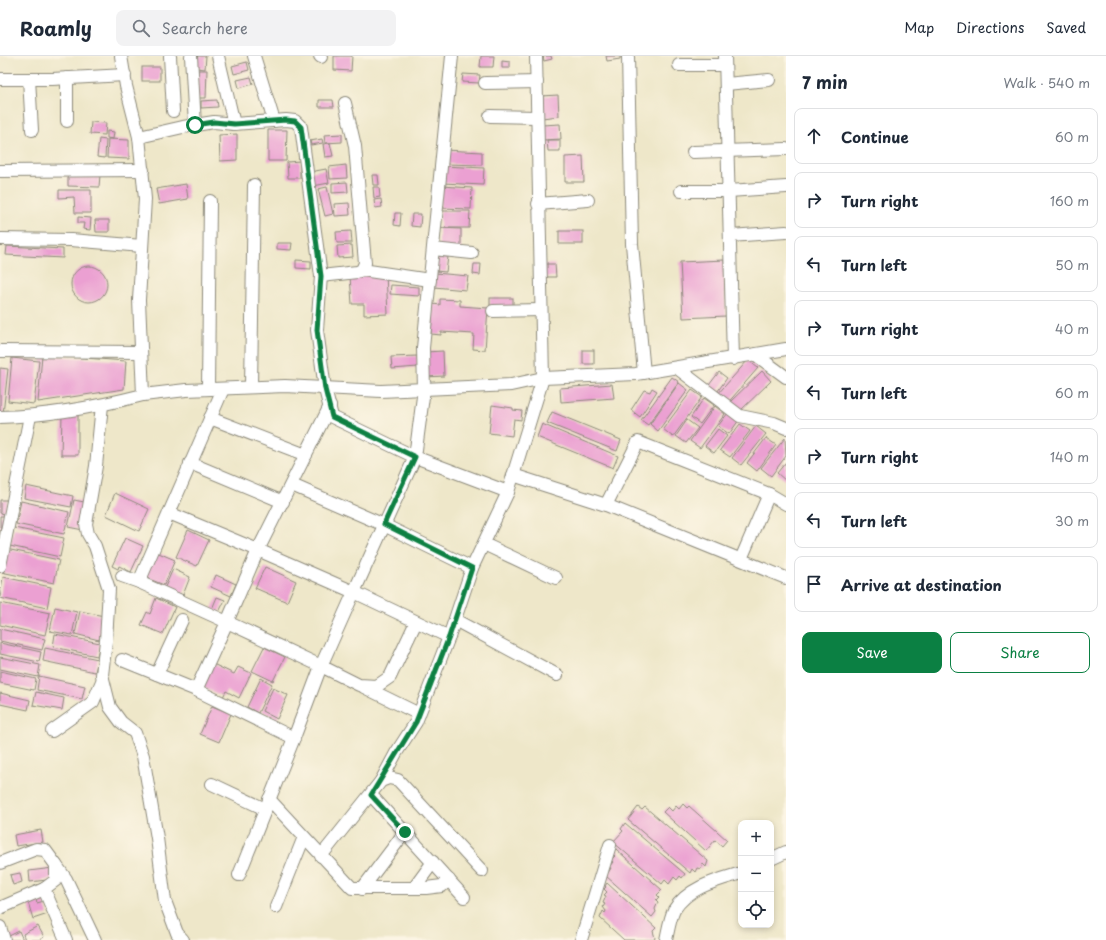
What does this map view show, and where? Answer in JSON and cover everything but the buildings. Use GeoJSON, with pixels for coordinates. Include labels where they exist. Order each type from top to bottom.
{"type":"FeatureCollection","features":[{"type":"Feature","properties":{"kind":"street"},"geometry":{"type":"LineString","coordinates":[[121,56],[126,86],[138,137],[145,199],[139,300],[142,395]]}},
{"type":"Feature","properties":{"kind":"street"},"geometry":{"type":"LineString","coordinates":[[170,56],[173,112]]}},
{"type":"Feature","properties":{"kind":"street"},"geometry":{"type":"LineString","coordinates":[[191,56],[195,125]]}},
{"type":"Feature","properties":{"kind":"street"},"geometry":{"type":"LineString","coordinates":[[218,56],[234,124]]}},
{"type":"Feature","properties":{"kind":"street"},"geometry":{"type":"LineString","coordinates":[[254,56],[274,121]]}},
{"type":"Feature","properties":{"kind":"street"},"geometry":{"type":"LineString","coordinates":[[239,875],[321,666],[415,457],[424,389],[423,348],[452,56]]}},
{"type":"Feature","properties":{"kind":"street"},"geometry":{"type":"LineString","coordinates":[[321,856],[381,781],[419,714],[449,637],[472,568],[508,492],[543,378],[536,117],[536,56]]}},
{"type":"Feature","properties":{"kind":"street"},"geometry":{"type":"LineString","coordinates":[[628,56],[632,244],[644,373]]}},
{"type":"Feature","properties":{"kind":"street"},"geometry":{"type":"LineString","coordinates":[[679,65],[725,61],[734,359]]}},
{"type":"Feature","properties":{"kind":"street"},"geometry":{"type":"LineString","coordinates":[[0,79],[125,75]]}},
{"type":"Feature","properties":{"kind":"street"},"geometry":{"type":"LineString","coordinates":[[67,78],[68,121]]}},
{"type":"Feature","properties":{"kind":"street"},"geometry":{"type":"LineString","coordinates":[[29,79],[32,130]]}},
{"type":"Feature","properties":{"kind":"street"},"geometry":{"type":"LineString","coordinates":[[726,84],[769,80]]}},
{"type":"Feature","properties":{"kind":"street"},"geometry":{"type":"LineString","coordinates":[[484,82],[537,82]]}},
{"type":"Feature","properties":{"kind":"street"},"geometry":{"type":"LineString","coordinates":[[345,103],[355,146],[359,180],[365,263],[362,270]]}},
{"type":"Feature","properties":{"kind":"street"},"geometry":{"type":"LineString","coordinates":[[490,116],[536,117]]}},
{"type":"Feature","properties":{"kind":"street"},"geometry":{"type":"LineString","coordinates":[[138,137],[214,122],[234,124],[286,120],[295,121],[301,127],[321,276],[317,330],[325,389],[332,417],[415,457],[508,492]]}},
{"type":"Feature","properties":{"kind":"street"},"geometry":{"type":"LineString","coordinates":[[693,152],[786,149]]}},
{"type":"Feature","properties":{"kind":"street"},"geometry":{"type":"LineString","coordinates":[[0,171],[142,170]]}},
{"type":"Feature","properties":{"kind":"street"},"geometry":{"type":"LineString","coordinates":[[251,388],[254,185]]}},
{"type":"Feature","properties":{"kind":"street"},"geometry":{"type":"LineString","coordinates":[[681,191],[729,191],[786,187]]}},
{"type":"Feature","properties":{"kind":"street"},"geometry":{"type":"LineString","coordinates":[[538,204],[588,200]]}},
{"type":"Feature","properties":{"kind":"street"},"geometry":{"type":"LineString","coordinates":[[208,389],[210,201]]}},
{"type":"Feature","properties":{"kind":"street"},"geometry":{"type":"LineString","coordinates":[[730,236],[786,232]]}},
{"type":"Feature","properties":{"kind":"street"},"geometry":{"type":"LineString","coordinates":[[0,239],[72,240],[142,246]]}},
{"type":"Feature","properties":{"kind":"street"},"geometry":{"type":"LineString","coordinates":[[433,249],[472,252]]}},
{"type":"Feature","properties":{"kind":"street"},"geometry":{"type":"LineString","coordinates":[[321,276],[357,272],[362,270],[430,280]]}},
{"type":"Feature","properties":{"kind":"street"},"geometry":{"type":"LineString","coordinates":[[493,311],[541,310]]}},
{"type":"Feature","properties":{"kind":"street"},"geometry":{"type":"LineString","coordinates":[[0,417],[30,416],[102,405],[142,395],[186,390],[285,386],[381,391],[511,385],[543,378],[644,373],[786,349]]}},
{"type":"Feature","properties":{"kind":"street"},"geometry":{"type":"LineString","coordinates":[[0,351],[141,352]]}},
{"type":"Feature","properties":{"kind":"street"},"geometry":{"type":"LineString","coordinates":[[756,355],[786,377]]}},
{"type":"Feature","properties":{"kind":"street"},"geometry":{"type":"LineString","coordinates":[[677,368],[740,416],[774,423],[786,428]]}},
{"type":"Feature","properties":{"kind":"street"},"geometry":{"type":"LineString","coordinates":[[139,582],[223,388]]}},
{"type":"Feature","properties":{"kind":"street"},"geometry":{"type":"LineString","coordinates":[[102,405],[96,466],[86,524],[88,534],[96,546],[109,588],[103,679],[110,708],[121,722],[135,733],[143,756],[157,838],[165,901],[177,933],[183,940]]}},
{"type":"Feature","properties":{"kind":"street"},"geometry":{"type":"LineString","coordinates":[[196,690],[258,550],[292,485],[330,406]]}},
{"type":"Feature","properties":{"kind":"street"},"geometry":{"type":"LineString","coordinates":[[0,566],[30,416]]}},
{"type":"Feature","properties":{"kind":"street"},"geometry":{"type":"LineString","coordinates":[[210,418],[306,455]]}},
{"type":"Feature","properties":{"kind":"street"},"geometry":{"type":"LineString","coordinates":[[606,505],[638,442],[769,494],[786,504]]}},
{"type":"Feature","properties":{"kind":"street"},"geometry":{"type":"LineString","coordinates":[[190,463],[283,502]]}},
{"type":"Feature","properties":{"kind":"street"},"geometry":{"type":"LineString","coordinates":[[513,475],[606,505],[786,578]]}},
{"type":"Feature","properties":{"kind":"street"},"geometry":{"type":"LineString","coordinates":[[292,485],[384,524],[472,568]]}},
{"type":"Feature","properties":{"kind":"street"},"geometry":{"type":"LineString","coordinates":[[741,559],[769,494]]}},
{"type":"Feature","properties":{"kind":"street"},"geometry":{"type":"LineString","coordinates":[[169,513],[354,592],[449,637]]}},
{"type":"Feature","properties":{"kind":"street"},"geometry":{"type":"LineString","coordinates":[[484,544],[556,578]]}},
{"type":"Feature","properties":{"kind":"street"},"geometry":{"type":"LineString","coordinates":[[122,576],[139,582],[227,622],[419,714]]}},
{"type":"Feature","properties":{"kind":"street"},"geometry":{"type":"LineString","coordinates":[[158,674],[182,620]]}},
{"type":"Feature","properties":{"kind":"street"},"geometry":{"type":"LineString","coordinates":[[455,620],[557,675]]}},
{"type":"Feature","properties":{"kind":"street"},"geometry":{"type":"LineString","coordinates":[[359,685],[377,686],[390,677],[416,622]]}},
{"type":"Feature","properties":{"kind":"street"},"geometry":{"type":"LineString","coordinates":[[122,660],[196,690],[294,738]]}},
{"type":"Feature","properties":{"kind":"street"},"geometry":{"type":"LineString","coordinates":[[52,731],[93,702],[103,679]]}},
{"type":"Feature","properties":{"kind":"street"},"geometry":{"type":"LineString","coordinates":[[381,781],[388,778],[398,780],[482,871]]}},
{"type":"Feature","properties":{"kind":"street"},"geometry":{"type":"LineString","coordinates":[[212,784],[267,804],[304,837],[352,888],[414,888],[442,886],[449,880]]}},
{"type":"Feature","properties":{"kind":"street"},"geometry":{"type":"LineString","coordinates":[[371,795],[464,897]]}},
{"type":"Feature","properties":{"kind":"street"},"geometry":{"type":"LineString","coordinates":[[362,888],[405,832]]}},
{"type":"Feature","properties":{"kind":"street"},"geometry":{"type":"LineString","coordinates":[[276,908],[304,837]]}},
{"type":"Feature","properties":{"kind":"street"},"geometry":{"type":"LineString","coordinates":[[581,940],[610,845]]}},
{"type":"Feature","properties":{"kind":"street"},"geometry":{"type":"LineString","coordinates":[[0,863],[36,849],[45,850],[66,879],[95,940]]}},
{"type":"Feature","properties":{"kind":"street"},"geometry":{"type":"LineString","coordinates":[[774,858],[786,852]]}},
{"type":"Feature","properties":{"kind":"street"},"geometry":{"type":"LineString","coordinates":[[414,888],[433,862]]}},
{"type":"Feature","properties":{"kind":"street"},"geometry":{"type":"LineString","coordinates":[[0,908],[44,889],[56,880],[56,865]]}},
{"type":"Feature","properties":{"kind":"street"},"geometry":{"type":"LineString","coordinates":[[666,940],[674,910],[684,899],[700,887],[738,873]]}},
{"type":"Feature","properties":{"kind":"street"},"geometry":{"type":"LineString","coordinates":[[44,889],[66,940]]}},
{"type":"Feature","properties":{"kind":"street"},"geometry":{"type":"LineString","coordinates":[[0,928],[4,940]]}},
{"type":"Feature","properties":{"kind":"route"},"geometry":{"type":"LineString","coordinates":[[195,125],[214,122],[234,124],[286,120],[295,121],[301,127],[321,276],[317,330],[325,389],[332,417],[415,457],[384,524],[472,568],[449,637],[416,722],[371,795],[405,832]]}}]}
